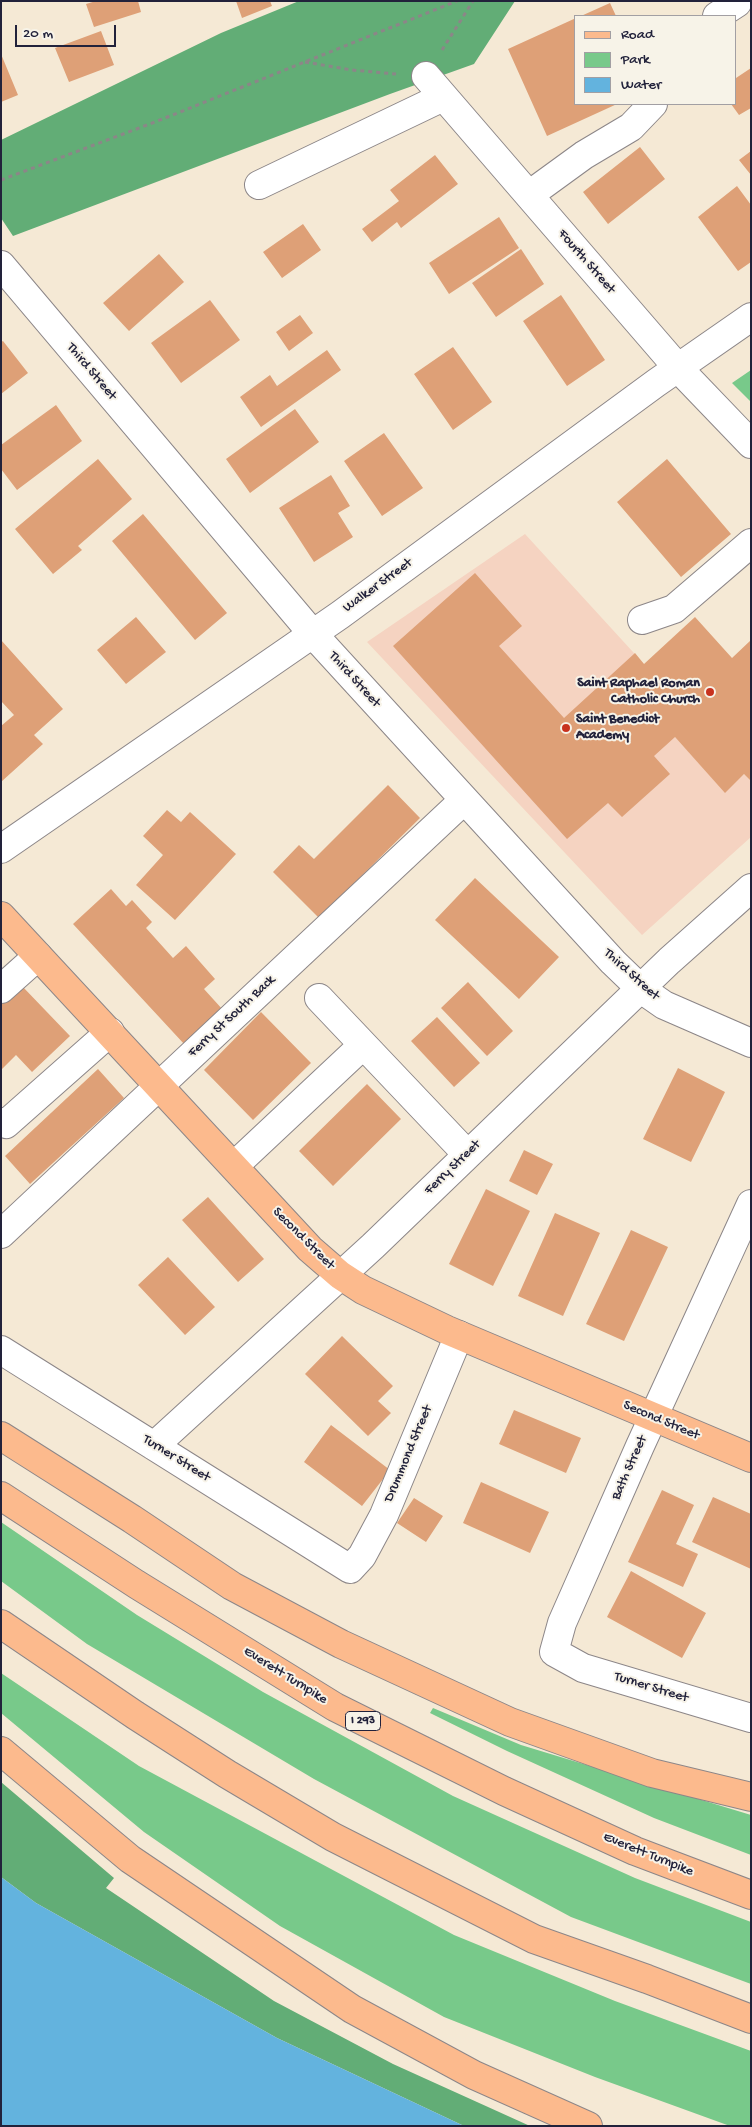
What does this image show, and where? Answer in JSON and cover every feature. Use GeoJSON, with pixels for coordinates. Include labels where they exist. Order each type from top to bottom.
{"type":"FeatureCollection","features":[{"type":"Feature","properties":{"kind":"main road","name":"Second Street"},"geometry":{"type":"LineString","coordinates":[[1,916],[159,1084],[310,1249],[340,1274],[363,1290],[460,1335],[751,1458]]}},
{"type":"Feature","properties":{"kind":"main road"},"geometry":{"type":"LineString","coordinates":[[1,1436],[232,1586],[341,1644],[510,1722],[652,1772],[751,1797]]}},
{"type":"Feature","properties":{"kind":"main road","name":"Everett Turnpike"},"geometry":{"type":"LineString","coordinates":[[1,1496],[136,1584],[335,1707],[504,1791],[635,1851],[751,1895]]}},
{"type":"Feature","properties":{"kind":"main road"},"geometry":{"type":"LineString","coordinates":[[1,1624],[135,1715],[227,1774],[333,1836],[534,1939],[647,1979],[751,2019]]}},
{"type":"Feature","properties":{"kind":"main road"},"geometry":{"type":"LineString","coordinates":[[1,1751],[130,1859],[352,2009],[474,2075],[588,2126]]}},
{"type":"Feature","properties":{"kind":"street","name":"Fourth Street"},"geometry":{"type":"LineString","coordinates":[[426,76],[678,368],[751,444]]}},
{"type":"Feature","properties":{"kind":"street"},"geometry":{"type":"LineString","coordinates":[[259,186],[444,96]]}},
{"type":"Feature","properties":{"kind":"street"},"geometry":{"type":"LineString","coordinates":[[529,196],[584,155],[631,127],[652,105]]}},
{"type":"Feature","properties":{"kind":"street","name":"Third Street"},"geometry":{"type":"LineString","coordinates":[[1,265],[312,634],[613,962],[641,989],[664,1005],[751,1043]]}},
{"type":"Feature","properties":{"kind":"street","name":"Walker Street"},"geometry":{"type":"LineString","coordinates":[[1,849],[312,634],[751,317]]}},
{"type":"Feature","properties":{"kind":"street"},"geometry":{"type":"LineString","coordinates":[[642,620],[674,609],[751,543]]}},
{"type":"Feature","properties":{"kind":"street","name":"Ferry St South Back"},"geometry":{"type":"LineString","coordinates":[[1,1234],[464,800]]}},
{"type":"Feature","properties":{"kind":"street","name":"Ferry Street"},"geometry":{"type":"LineString","coordinates":[[154,1446],[340,1274],[373,1246],[669,961],[751,888]]}},
{"type":"Feature","properties":{"kind":"street"},"geometry":{"type":"LineString","coordinates":[[1,989],[38,956]]}},
{"type":"Feature","properties":{"kind":"street"},"geometry":{"type":"LineString","coordinates":[[319,998],[362,1046],[468,1154]]}},
{"type":"Feature","properties":{"kind":"street"},"geometry":{"type":"LineString","coordinates":[[1,1122],[6,1124],[110,1032]]}},
{"type":"Feature","properties":{"kind":"street"},"geometry":{"type":"LineString","coordinates":[[234,1166],[362,1046]]}},
{"type":"Feature","properties":{"kind":"street","name":"Bath Street"},"geometry":{"type":"LineString","coordinates":[[554,1652],[562,1623],[751,1204]]}},
{"type":"Feature","properties":{"kind":"street","name":"Drummond Street"},"geometry":{"type":"LineString","coordinates":[[350,1569],[362,1556],[384,1515],[460,1335]]}},
{"type":"Feature","properties":{"kind":"street","name":"Turner Street"},"geometry":{"type":"LineString","coordinates":[[1,1350],[350,1569]]}},
{"type":"Feature","properties":{"kind":"street","name":"Turner Street"},"geometry":{"type":"LineString","coordinates":[[554,1652],[583,1668],[749,1714]]}},
{"type":"Feature","properties":{"kind":"path"},"geometry":{"type":"LineString","coordinates":[[1,180],[155,122],[457,1]]}},
{"type":"Feature","properties":{"kind":"shaded area","name":"Saint Benedict Academy"},"geometry":{"type":"Polygon","coordinates":[[[525,534],[644,664],[675,737],[725,792],[744,774],[751,781],[751,837],[642,935],[367,642],[525,534]]]}},
{"type":"Feature","properties":{"kind":"green space"},"geometry":{"type":"Polygon","coordinates":[[[299,1],[515,1],[474,64],[13,236],[1,218],[1,140],[221,33],[299,1]]]}},
{"type":"Feature","properties":{"kind":"green space"},"geometry":{"type":"Polygon","coordinates":[[[751,370],[751,402],[732,383],[751,370]]]}},
{"type":"Feature","properties":{"kind":"green space"},"geometry":{"type":"Polygon","coordinates":[[[1,1522],[137,1615],[263,1692],[453,1796],[635,1878],[751,1922],[751,1984],[571,1917],[314,1779],[87,1644],[1,1581],[1,1522]]]}},
{"type":"Feature","properties":{"kind":"green space"},"geometry":{"type":"Polygon","coordinates":[[[1,1673],[139,1766],[454,1935],[615,2001],[751,2051],[751,2126],[730,2126],[595,2077],[444,2017],[280,1926],[144,1832],[1,1713],[1,1673]]]}},
{"type":"Feature","properties":{"kind":"green space"},"geometry":{"type":"Polygon","coordinates":[[[433,1708],[521,1745],[751,1815],[751,1855],[654,1818],[507,1751],[430,1713],[433,1708]]]}},
{"type":"Feature","properties":{"kind":"green space"},"geometry":{"type":"Polygon","coordinates":[[[1,1782],[114,1878],[106,1888],[274,2001],[393,2064],[530,2126],[464,2126],[277,2038],[36,1903],[1,1877],[1,1782]]]}},
{"type":"Feature","properties":{"kind":"water"},"geometry":{"type":"Polygon","coordinates":[[[1,1877],[36,1903],[277,2038],[464,2126],[1,2126],[1,1877]]]}},
{"type":"Feature","properties":{"kind":"building"},"geometry":{"type":"Polygon","coordinates":[[[96,1],[138,1],[141,12],[94,27],[86,4],[96,1]]]}},
{"type":"Feature","properties":{"kind":"building"},"geometry":{"type":"Polygon","coordinates":[[[236,1],[270,1],[272,6],[242,18],[236,1]]]}},
{"type":"Feature","properties":{"kind":"building"},"geometry":{"type":"Polygon","coordinates":[[[610,3],[616,15],[583,15],[610,3]]]}},
{"type":"Feature","properties":{"kind":"building"},"geometry":{"type":"Polygon","coordinates":[[[574,19],[574,105],[615,105],[547,136],[508,49],[574,19]]]}},
{"type":"Feature","properties":{"kind":"building"},"geometry":{"type":"Polygon","coordinates":[[[101,31],[114,65],[69,82],[55,48],[101,31]]]}},
{"type":"Feature","properties":{"kind":"building"},"geometry":{"type":"Polygon","coordinates":[[[1,54],[18,95],[1,102],[1,54]]]}},
{"type":"Feature","properties":{"kind":"building"},"geometry":{"type":"Polygon","coordinates":[[[751,68],[751,108],[739,115],[732,105],[737,105],[737,77],[751,68]]]}},
{"type":"Feature","properties":{"kind":"building"},"geometry":{"type":"Polygon","coordinates":[[[640,147],[665,179],[608,224],[583,192],[640,147]]]}},
{"type":"Feature","properties":{"kind":"building"},"geometry":{"type":"Polygon","coordinates":[[[751,151],[751,175],[739,160],[751,151]]]}},
{"type":"Feature","properties":{"kind":"building"},"geometry":{"type":"Polygon","coordinates":[[[435,155],[458,184],[401,228],[397,222],[372,242],[362,229],[399,201],[390,190],[435,155]]]}},
{"type":"Feature","properties":{"kind":"building"},"geometry":{"type":"Polygon","coordinates":[[[737,186],[751,205],[751,262],[738,271],[698,217],[737,186]]]}},
{"type":"Feature","properties":{"kind":"building"},"geometry":{"type":"Polygon","coordinates":[[[499,217],[519,248],[449,294],[429,263],[499,217]]]}},
{"type":"Feature","properties":{"kind":"building"},"geometry":{"type":"Polygon","coordinates":[[[303,224],[321,250],[282,278],[263,252],[303,224]]]}},
{"type":"Feature","properties":{"kind":"building"},"geometry":{"type":"Polygon","coordinates":[[[521,249],[544,284],[496,317],[472,283],[521,249]]]}},
{"type":"Feature","properties":{"kind":"building"},"geometry":{"type":"Polygon","coordinates":[[[159,254],[184,282],[129,331],[103,303],[159,254]]]}},
{"type":"Feature","properties":{"kind":"building"},"geometry":{"type":"Polygon","coordinates":[[[561,295],[605,360],[567,386],[523,321],[561,295]]]}},
{"type":"Feature","properties":{"kind":"building"},"geometry":{"type":"Polygon","coordinates":[[[210,300],[240,340],[181,383],[151,343],[210,300]]]}},
{"type":"Feature","properties":{"kind":"building"},"geometry":{"type":"Polygon","coordinates":[[[300,315],[313,333],[289,351],[276,332],[300,315]]]}},
{"type":"Feature","properties":{"kind":"building"},"geometry":{"type":"Polygon","coordinates":[[[3,341],[28,373],[1,394],[1,342],[3,341]]]}},
{"type":"Feature","properties":{"kind":"building"},"geometry":{"type":"Polygon","coordinates":[[[453,347],[492,402],[453,430],[414,374],[453,347]]]}},
{"type":"Feature","properties":{"kind":"building"},"geometry":{"type":"Polygon","coordinates":[[[327,350],[341,370],[261,427],[240,397],[270,375],[277,386],[327,350]]]}},
{"type":"Feature","properties":{"kind":"building"},"geometry":{"type":"Polygon","coordinates":[[[56,405],[82,441],[17,490],[1,469],[1,445],[56,405]]]}},
{"type":"Feature","properties":{"kind":"building"},"geometry":{"type":"Polygon","coordinates":[[[295,409],[319,442],[250,493],[226,459],[295,409]]]}},
{"type":"Feature","properties":{"kind":"building"},"geometry":{"type":"Polygon","coordinates":[[[384,433],[423,488],[382,516],[344,461],[384,433]]]}},
{"type":"Feature","properties":{"kind":"building"},"geometry":{"type":"Polygon","coordinates":[[[98,459],[132,499],[78,546],[82,550],[53,574],[15,529],[98,459]]]}},
{"type":"Feature","properties":{"kind":"building"},"geometry":{"type":"Polygon","coordinates":[[[667,459],[731,534],[681,577],[617,502],[667,459]]]}},
{"type":"Feature","properties":{"kind":"building"},"geometry":{"type":"Polygon","coordinates":[[[331,475],[350,506],[338,513],[353,537],[314,562],[279,508],[331,475]]]}},
{"type":"Feature","properties":{"kind":"building"},"geometry":{"type":"Polygon","coordinates":[[[143,514],[227,613],[195,640],[112,541],[143,514]]]}},
{"type":"Feature","properties":{"kind":"building"},"geometry":{"type":"Polygon","coordinates":[[[475,573],[522,626],[499,646],[564,718],[635,653],[644,664],[695,617],[732,658],[751,640],[751,781],[744,774],[725,793],[675,737],[654,756],[670,774],[622,817],[608,803],[567,839],[393,646],[475,573]]]}},
{"type":"Feature","properties":{"kind":"building"},"geometry":{"type":"Polygon","coordinates":[[[136,617],[166,652],[126,684],[97,650],[136,617]]]}},
{"type":"Feature","properties":{"kind":"building"},"geometry":{"type":"Polygon","coordinates":[[[1,640],[63,709],[34,735],[43,744],[1,782],[1,726],[14,715],[1,701],[1,640]]]}},
{"type":"Feature","properties":{"kind":"building"},"geometry":{"type":"Polygon","coordinates":[[[388,785],[420,818],[319,918],[273,872],[299,845],[314,859],[388,785]]]}},
{"type":"Feature","properties":{"kind":"building"},"geometry":{"type":"Polygon","coordinates":[[[167,810],[181,822],[190,812],[236,854],[175,920],[136,885],[163,855],[143,836],[167,810]]]}},
{"type":"Feature","properties":{"kind":"building"},"geometry":{"type":"Polygon","coordinates":[[[475,878],[559,957],[519,999],[435,920],[475,878]]]}},
{"type":"Feature","properties":{"kind":"building"},"geometry":{"type":"Polygon","coordinates":[[[111,889],[126,906],[132,900],[152,922],[146,928],[173,958],[186,946],[215,979],[204,989],[223,1010],[185,1045],[73,924],[111,889]]]}},
{"type":"Feature","properties":{"kind":"building"},"geometry":{"type":"Polygon","coordinates":[[[468,982],[513,1031],[487,1056],[441,1008],[468,982]]]}},
{"type":"Feature","properties":{"kind":"building"},"geometry":{"type":"Polygon","coordinates":[[[22,986],[70,1036],[32,1072],[16,1055],[1,1070],[1,1005],[22,986]]]}},
{"type":"Feature","properties":{"kind":"building"},"geometry":{"type":"Polygon","coordinates":[[[261,1012],[311,1063],[253,1120],[204,1070],[261,1012]]]}},
{"type":"Feature","properties":{"kind":"building"},"geometry":{"type":"Polygon","coordinates":[[[437,1017],[480,1063],[454,1087],[411,1041],[437,1017]]]}},
{"type":"Feature","properties":{"kind":"building"},"geometry":{"type":"Polygon","coordinates":[[[678,1068],[725,1092],[691,1162],[643,1139],[678,1068]]]}},
{"type":"Feature","properties":{"kind":"building"},"geometry":{"type":"Polygon","coordinates":[[[98,1069],[124,1098],[30,1184],[5,1156],[98,1069]]]}},
{"type":"Feature","properties":{"kind":"building"},"geometry":{"type":"Polygon","coordinates":[[[367,1084],[401,1119],[333,1186],[299,1151],[367,1084]]]}},
{"type":"Feature","properties":{"kind":"building"},"geometry":{"type":"Polygon","coordinates":[[[524,1150],[553,1164],[537,1195],[509,1181],[524,1150]]]}},
{"type":"Feature","properties":{"kind":"building"},"geometry":{"type":"Polygon","coordinates":[[[486,1189],[530,1211],[493,1286],[449,1264],[486,1189]]]}},
{"type":"Feature","properties":{"kind":"building"},"geometry":{"type":"Polygon","coordinates":[[[208,1197],[264,1259],[238,1282],[182,1220],[208,1197]]]}},
{"type":"Feature","properties":{"kind":"building"},"geometry":{"type":"Polygon","coordinates":[[[555,1213],[600,1233],[563,1316],[518,1296],[555,1213]]]}},
{"type":"Feature","properties":{"kind":"building"},"geometry":{"type":"Polygon","coordinates":[[[631,1230],[668,1247],[624,1341],[586,1324],[631,1230]]]}},
{"type":"Feature","properties":{"kind":"building"},"geometry":{"type":"Polygon","coordinates":[[[168,1257],[215,1307],[185,1335],[138,1285],[168,1257]]]}},
{"type":"Feature","properties":{"kind":"building"},"geometry":{"type":"Polygon","coordinates":[[[342,1336],[393,1386],[378,1401],[391,1413],[368,1436],[305,1374],[342,1336]]]}},
{"type":"Feature","properties":{"kind":"building"},"geometry":{"type":"Polygon","coordinates":[[[514,1410],[581,1438],[566,1473],[499,1444],[514,1410]]]}},
{"type":"Feature","properties":{"kind":"building"},"geometry":{"type":"Polygon","coordinates":[[[331,1425],[390,1470],[362,1506],[304,1462],[331,1425]]]}},
{"type":"Feature","properties":{"kind":"building"},"geometry":{"type":"Polygon","coordinates":[[[481,1482],[549,1512],[530,1553],[463,1523],[481,1482]]]}},
{"type":"Feature","properties":{"kind":"building"},"geometry":{"type":"Polygon","coordinates":[[[662,1490],[694,1505],[676,1544],[698,1554],[683,1587],[628,1562],[662,1490]]]}},
{"type":"Feature","properties":{"kind":"building"},"geometry":{"type":"Polygon","coordinates":[[[713,1497],[751,1514],[751,1569],[692,1542],[713,1497]]]}},
{"type":"Feature","properties":{"kind":"building"},"geometry":{"type":"Polygon","coordinates":[[[414,1498],[443,1516],[426,1542],[397,1523],[414,1498]]]}},
{"type":"Feature","properties":{"kind":"building"},"geometry":{"type":"Polygon","coordinates":[[[631,1571],[706,1613],[682,1658],[607,1617],[631,1571]]]}},
{"type":"Feature","properties":{"kind":"place","name":"Saint Raphael Roman Catholic Church"},"geometry":{"type":"Point","coordinates":[710,692]}},
{"type":"Feature","properties":{"kind":"place","name":"Saint Benedict Academy"},"geometry":{"type":"Point","coordinates":[566,728]}}]}
